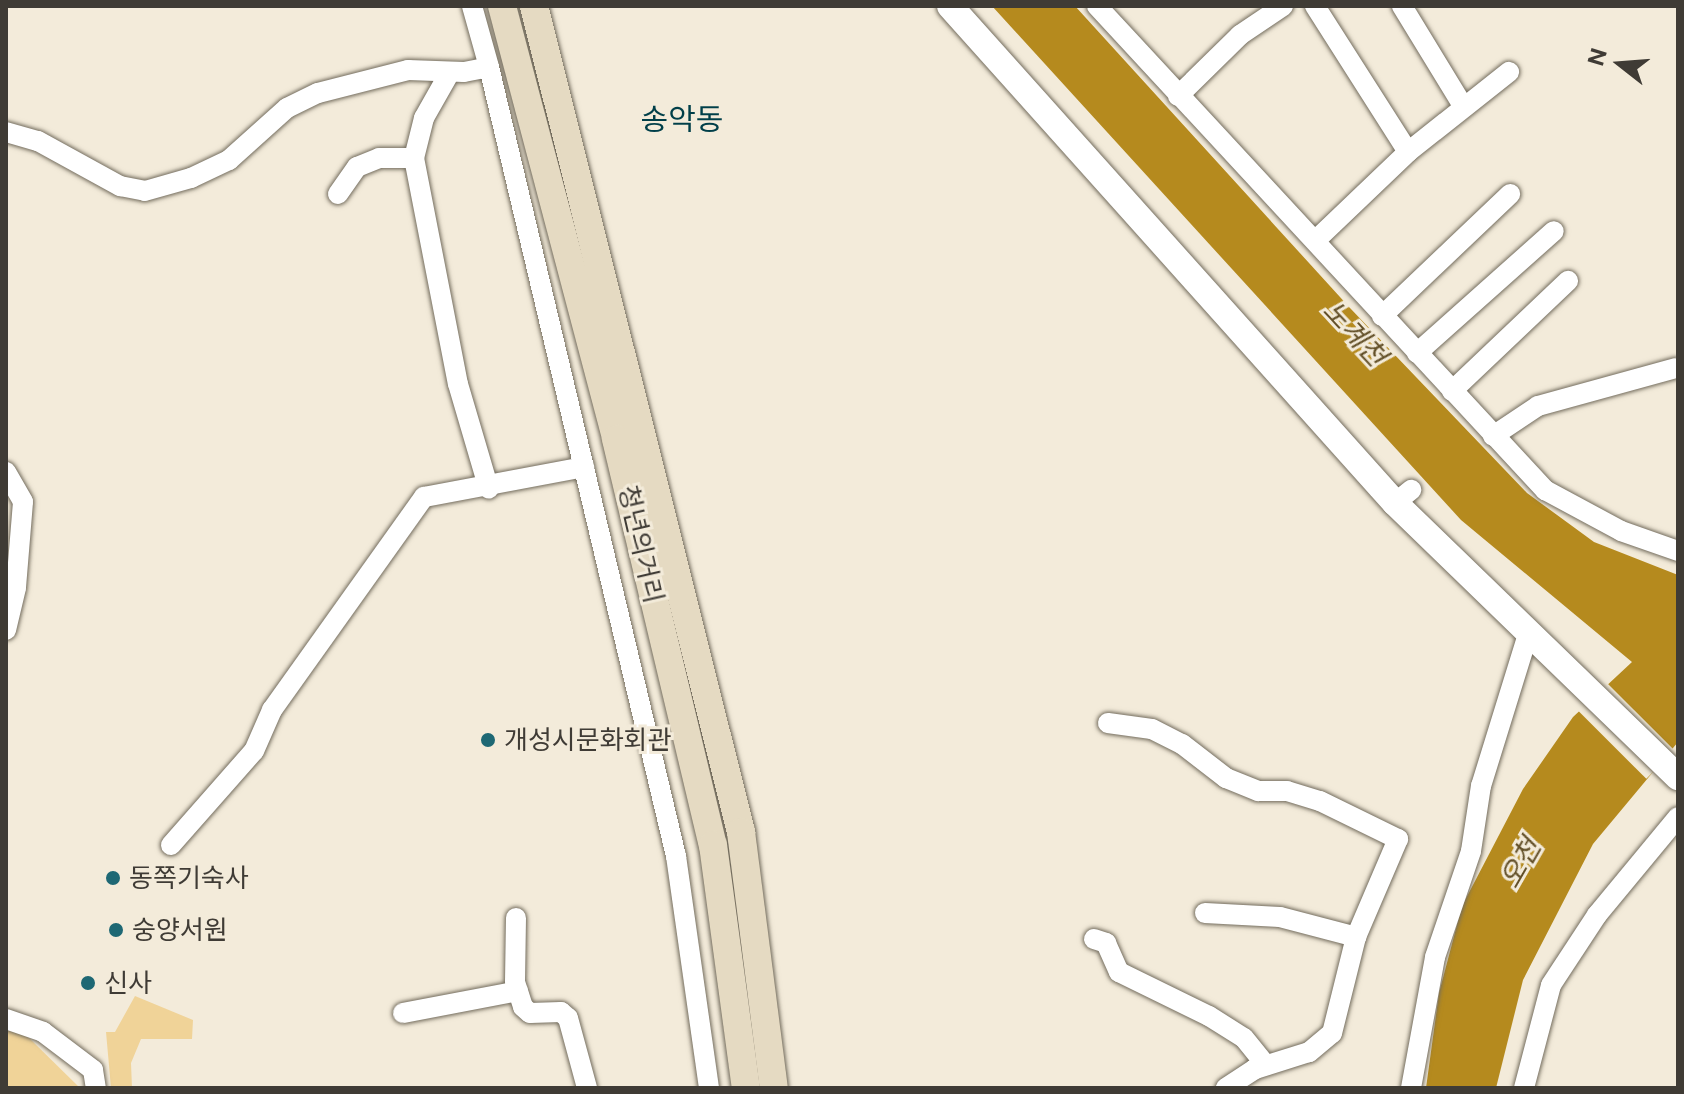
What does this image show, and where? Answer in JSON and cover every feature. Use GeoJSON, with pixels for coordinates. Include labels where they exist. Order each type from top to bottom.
{"type":"FeatureCollection","features":[{"type":"Feature","properties":{"kind":"main road","name":"청년의거리"},"geometry":{"type":"LineString","coordinates":[[502,6],[616,439],[713,845],[746,1088]]}},
{"type":"Feature","properties":{"kind":"main road","name":"청년의거리"},"geometry":{"type":"LineString","coordinates":[[534,6],[741,832],[774,1088]]}},
{"type":"Feature","properties":{"kind":"street"},"geometry":{"type":"LineString","coordinates":[[472,6],[676,856],[709,1088]]}},
{"type":"Feature","properties":{"kind":"street"},"geometry":{"type":"LineString","coordinates":[[950,6],[1529,631],[1670,772]]}},
{"type":"Feature","properties":{"kind":"street"},"geometry":{"type":"LineString","coordinates":[[1097,6],[1178,96],[1317,239],[1484,431],[1545,490],[1621,531],[1678,551]]}},
{"type":"Feature","properties":{"kind":"street"},"geometry":{"type":"LineString","coordinates":[[1178,96],[1240,35],[1283,6]]}},
{"type":"Feature","properties":{"kind":"street"},"geometry":{"type":"LineString","coordinates":[[1315,6],[1408,152]]}},
{"type":"Feature","properties":{"kind":"street"},"geometry":{"type":"LineString","coordinates":[[1402,6],[1463,106]]}},
{"type":"Feature","properties":{"kind":"street"},"geometry":{"type":"LineString","coordinates":[[6,132],[38,141],[120,186],[145,191],[191,178],[229,160],[287,108],[318,93],[408,70],[450,72],[489,67]]}},
{"type":"Feature","properties":{"kind":"street"},"geometry":{"type":"LineString","coordinates":[[450,72],[424,118],[414,158],[458,384],[489,489]]}},
{"type":"Feature","properties":{"kind":"street"},"geometry":{"type":"LineString","coordinates":[[1317,239],[1408,152],[1509,72]]}},
{"type":"Feature","properties":{"kind":"street"},"geometry":{"type":"LineString","coordinates":[[338,194],[357,167],[379,158],[414,158]]}},
{"type":"Feature","properties":{"kind":"street"},"geometry":{"type":"LineString","coordinates":[[1382,316],[1510,194]]}},
{"type":"Feature","properties":{"kind":"street"},"geometry":{"type":"LineString","coordinates":[[1417,353],[1554,231]]}},
{"type":"Feature","properties":{"kind":"street"},"geometry":{"type":"LineString","coordinates":[[1452,391],[1568,281]]}},
{"type":"Feature","properties":{"kind":"street"},"geometry":{"type":"LineString","coordinates":[[1484,431],[1538,406],[1676,368]]}},
{"type":"Feature","properties":{"kind":"street"},"geometry":{"type":"LineString","coordinates":[[171,845],[254,751],[272,710],[424,497],[489,489],[584,467]]}},
{"type":"Feature","properties":{"kind":"street"},"geometry":{"type":"LineString","coordinates":[[6,472],[23,502],[16,588],[6,630]]}},
{"type":"Feature","properties":{"kind":"street"},"geometry":{"type":"LineString","coordinates":[[1411,1088],[1435,957],[1471,851],[1481,786],[1529,631]]}},
{"type":"Feature","properties":{"kind":"street"},"geometry":{"type":"LineString","coordinates":[[1108,723],[1152,729],[1182,744],[1226,778],[1258,791],[1287,791],[1320,801],[1398,839],[1356,937],[1332,1033],[1309,1052],[1266,1065],[1226,1088]]}},
{"type":"Feature","properties":{"kind":"street"},"geometry":{"type":"LineString","coordinates":[[1524,1088],[1551,985],[1597,915],[1678,817]]}},
{"type":"Feature","properties":{"kind":"street"},"geometry":{"type":"LineString","coordinates":[[1205,913],[1280,917],[1356,937]]}},
{"type":"Feature","properties":{"kind":"street"},"geometry":{"type":"LineString","coordinates":[[516,918],[518,991],[530,1013],[561,1012],[568,1018],[587,1088]]}},
{"type":"Feature","properties":{"kind":"street"},"geometry":{"type":"LineString","coordinates":[[1094,939],[1106,943],[1119,972],[1209,1016],[1244,1038],[1266,1065]]}},
{"type":"Feature","properties":{"kind":"street"},"geometry":{"type":"LineString","coordinates":[[403,1013],[518,991]]}},
{"type":"Feature","properties":{"kind":"street"},"geometry":{"type":"LineString","coordinates":[[6,1019],[43,1032],[93,1070],[96,1088]]}},
{"type":"Feature","properties":{"kind":"shaded area"},"geometry":{"type":"Polygon","coordinates":[[[135,996],[193,1020],[192,1039],[141,1039],[131,1063],[132,1088],[111,1088],[106,1032],[115,1032],[135,996]]]}},
{"type":"Feature","properties":{"kind":"shaded area"},"geometry":{"type":"Polygon","coordinates":[[[6,1026],[23,1032],[80,1088],[6,1088],[6,1026]]]}},
{"type":"Feature","properties":{"kind":"water"},"geometry":{"type":"Polygon","coordinates":[[[992,6],[1075,6],[1350,308],[1527,493],[1594,542],[1678,575],[1678,742],[1593,844],[1523,980],[1496,1088],[1426,1088],[1439,993],[1462,906],[1523,789],[1573,717],[1632,662],[1461,520],[992,6]]]}},
{"type":"Feature","properties":{"kind":"pier"},"geometry":{"type":"Polygon","coordinates":[[[1606,682],[1675,751],[1646,779],[1578,710],[1606,682]]]}},
{"type":"Feature","properties":{"kind":"place","name":"개성시문화회관"},"geometry":{"type":"Point","coordinates":[488,740]}},
{"type":"Feature","properties":{"kind":"place","name":"동쪽기숙사"},"geometry":{"type":"Point","coordinates":[113,878]}},
{"type":"Feature","properties":{"kind":"place","name":"숭양서원"},"geometry":{"type":"Point","coordinates":[116,930]}},
{"type":"Feature","properties":{"kind":"place","name":"신사"},"geometry":{"type":"Point","coordinates":[88,983]}},
{"type":"Feature","properties":{"kind":"district","name":"송악동"},"geometry":{"type":"Point","coordinates":[682,119]}},
{"type":"Feature","properties":{"kind":"water label","name":"노계천"},"geometry":{"type":"Point","coordinates":[1355,333]}},
{"type":"Feature","properties":{"kind":"water label","name":"오천"},"geometry":{"type":"Point","coordinates":[1520,863]}}]}
